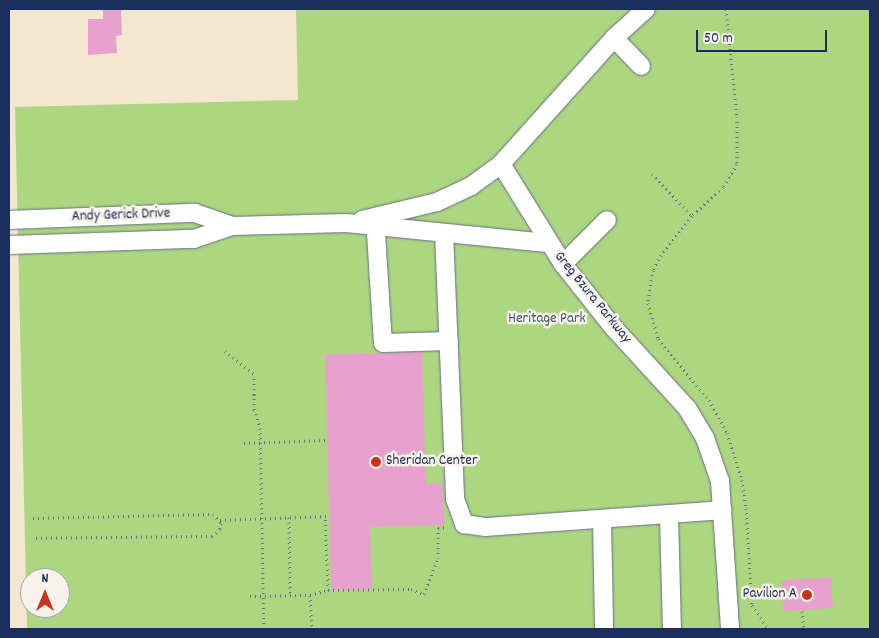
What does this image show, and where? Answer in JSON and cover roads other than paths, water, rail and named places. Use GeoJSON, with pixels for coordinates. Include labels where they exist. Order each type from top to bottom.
{"type":"FeatureCollection","features":[{"type":"Feature","properties":{"kind":"street"},"geometry":{"type":"LineString","coordinates":[[501,164],[614,38],[646,9]]}},
{"type":"Feature","properties":{"kind":"street"},"geometry":{"type":"LineString","coordinates":[[614,38],[641,66]]}},
{"type":"Feature","properties":{"kind":"street","name":"Andy Gerick Drive"},"geometry":{"type":"LineString","coordinates":[[376,222],[455,196],[501,164]]}},
{"type":"Feature","properties":{"kind":"street","name":"Greg Bzura Parkway"},"geometry":{"type":"LineString","coordinates":[[501,164],[547,243],[613,327],[687,408],[712,456],[720,481],[730,629]]}},
{"type":"Feature","properties":{"kind":"street","name":"Andy Gerick Drive"},"geometry":{"type":"LineString","coordinates":[[9,220],[195,213],[232,226]]}},
{"type":"Feature","properties":{"kind":"street"},"geometry":{"type":"LineString","coordinates":[[563,264],[607,220]]}},
{"type":"Feature","properties":{"kind":"street"},"geometry":{"type":"LineString","coordinates":[[376,222],[382,343],[449,341]]}},
{"type":"Feature","properties":{"kind":"street","name":"Andy Gerick Drive"},"geometry":{"type":"LineString","coordinates":[[9,245],[194,239],[232,226],[376,222],[444,233],[547,243]]}},
{"type":"Feature","properties":{"kind":"street"},"geometry":{"type":"LineString","coordinates":[[444,233],[456,499],[464,524],[486,527],[669,516],[722,510]]}},
{"type":"Feature","properties":{"kind":"street"},"geometry":{"type":"LineString","coordinates":[[669,516],[672,629]]}},
{"type":"Feature","properties":{"kind":"street"},"geometry":{"type":"LineString","coordinates":[[602,520],[604,629]]}},
{"type":"Feature","properties":{"kind":"place","name":"Sheridan Center"},"geometry":{"type":"Point","coordinates":[376,462]}},
{"type":"Feature","properties":{"kind":"place","name":"Pavilion A"},"geometry":{"type":"Point","coordinates":[807,595]}},
{"type":"Feature","properties":{"kind":"park label","name":"Heritage Park"},"geometry":{"type":"Point","coordinates":[547,320]}}]}
